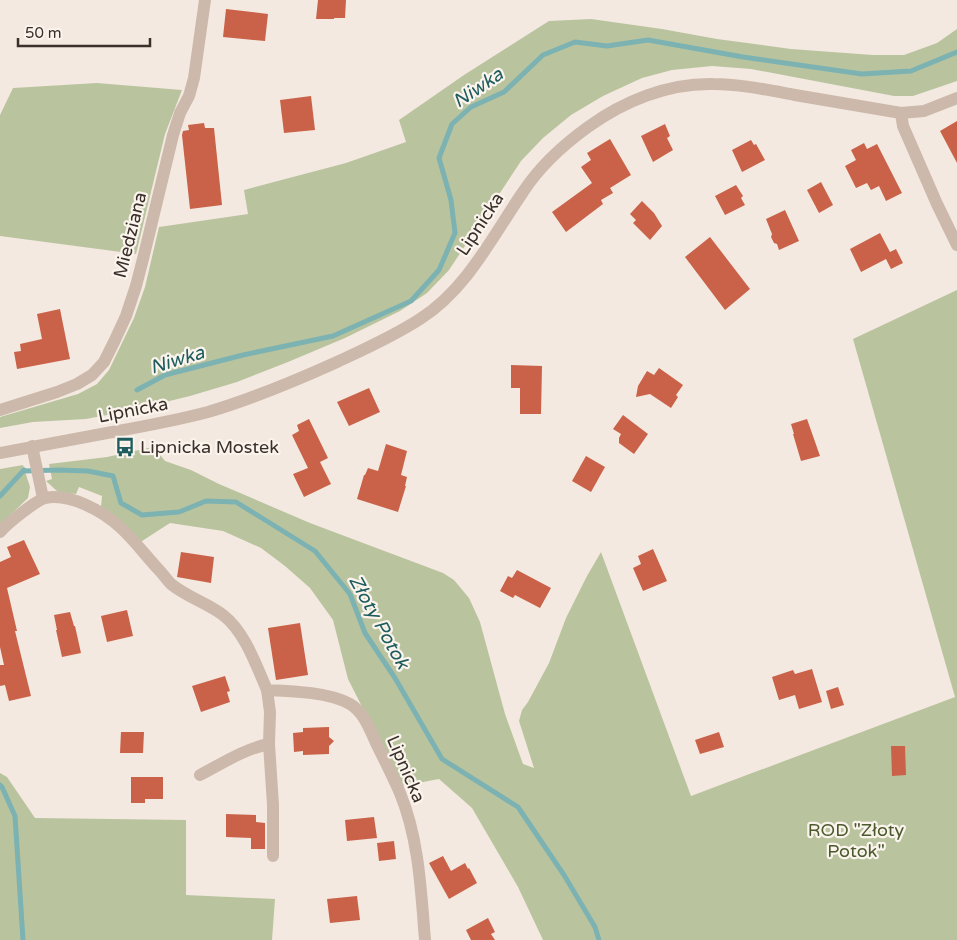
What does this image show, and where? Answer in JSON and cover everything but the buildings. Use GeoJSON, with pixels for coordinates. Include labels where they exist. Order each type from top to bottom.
{"type":"FeatureCollection","features":[{"type":"Feature","properties":{"kind":"street","name":"Miedziana"},"geometry":{"type":"LineString","coordinates":[[0,410],[77,384],[92,375],[104,362],[114,342],[126,316],[136,286],[173,136],[194,78],[205,0]]}},
{"type":"Feature","properties":{"kind":"street","name":"Lipnicka"},"geometry":{"type":"LineString","coordinates":[[0,453],[161,424],[207,412],[252,398],[293,382],[392,335],[422,318],[460,284],[477,262],[524,190],[548,160],[580,132],[601,117],[642,97],[682,86],[732,85],[901,114],[924,110],[957,98]]}},
{"type":"Feature","properties":{"kind":"street"},"geometry":{"type":"LineString","coordinates":[[901,114],[903,126],[957,245]]}},
{"type":"Feature","properties":{"kind":"street"},"geometry":{"type":"LineString","coordinates":[[32,446],[42,493]]}},
{"type":"Feature","properties":{"kind":"street"},"geometry":{"type":"LineString","coordinates":[[0,532],[42,493]]}},
{"type":"Feature","properties":{"kind":"street"},"geometry":{"type":"LineString","coordinates":[[42,493],[52,498],[72,500],[95,508],[120,528],[171,584],[225,616],[243,637],[267,690],[270,712],[269,744],[273,805],[273,856]]}},
{"type":"Feature","properties":{"kind":"street","name":"Lipnicka"},"geometry":{"type":"LineString","coordinates":[[267,690],[329,696],[350,704],[362,714],[400,793],[407,813],[419,870],[425,940]]}},
{"type":"Feature","properties":{"kind":"street"},"geometry":{"type":"LineString","coordinates":[[200,775],[240,753],[256,746],[269,744]]}},
{"type":"Feature","properties":{"kind":"green space"},"geometry":{"type":"Polygon","coordinates":[[[591,19],[791,49],[873,55],[904,55],[937,43],[957,29],[957,81],[913,96],[894,96],[751,69],[712,66],[672,70],[642,78],[603,96],[571,115],[543,138],[521,161],[449,270],[427,293],[400,311],[345,338],[288,362],[237,382],[190,396],[86,419],[33,422],[0,428],[0,417],[78,394],[97,384],[109,370],[134,318],[145,287],[159,227],[248,214],[244,190],[346,163],[406,142],[399,120],[464,75],[549,21],[591,19]]]}},
{"type":"Feature","properties":{"kind":"green space"},"geometry":{"type":"Polygon","coordinates":[[[97,83],[182,90],[165,134],[136,254],[0,236],[0,115],[13,88],[97,83]]]}},
{"type":"Feature","properties":{"kind":"green space","name":"ROD \"Złoty Potok\""},"geometry":{"type":"Polygon","coordinates":[[[957,290],[957,940],[543,940],[518,887],[472,808],[439,779],[402,786],[348,679],[333,620],[310,588],[261,548],[223,531],[170,523],[139,543],[101,507],[102,496],[79,487],[76,494],[58,492],[46,481],[52,479],[49,464],[107,457],[148,448],[157,451],[165,461],[191,470],[310,523],[443,573],[454,580],[469,598],[480,622],[505,714],[523,764],[534,768],[519,721],[522,710],[549,663],[566,618],[601,552],[691,796],[955,697],[853,339],[957,290]]]}},
{"type":"Feature","properties":{"kind":"green space"},"geometry":{"type":"Polygon","coordinates":[[[23,465],[30,487],[28,498],[0,525],[0,469],[23,465]]]}},
{"type":"Feature","properties":{"kind":"green space"},"geometry":{"type":"Polygon","coordinates":[[[0,773],[7,777],[35,818],[186,820],[186,895],[275,899],[272,940],[0,940],[0,773]]]}},
{"type":"Feature","properties":{"kind":"waterway","name":"Niwka"},"geometry":{"type":"LineString","coordinates":[[137,390],[165,375],[243,355],[333,336],[411,301],[439,270],[455,233],[451,200],[439,158],[452,124],[471,107],[504,92],[543,55],[575,42],[607,46],[648,40],[743,57],[862,74],[911,71],[957,52]]}},
{"type":"Feature","properties":{"kind":"waterway","name":"Niwka"},"geometry":{"type":"LineString","coordinates":[[0,496],[24,470]]}},
{"type":"Feature","properties":{"kind":"waterway","name":"Złoty Potok"},"geometry":{"type":"LineString","coordinates":[[23,471],[88,471],[113,476],[121,503],[142,515],[179,512],[206,501],[236,502],[315,551],[350,594],[365,633],[395,678],[442,759],[518,807],[564,875],[595,927],[599,940]]}},
{"type":"Feature","properties":{"kind":"waterway"},"geometry":{"type":"LineString","coordinates":[[0,785],[15,816],[23,940]]}},
{"type":"Feature","properties":{"kind":"place","name":"Lipnicka Mostek"},"geometry":{"type":"Point","coordinates":[125,447]}}]}
